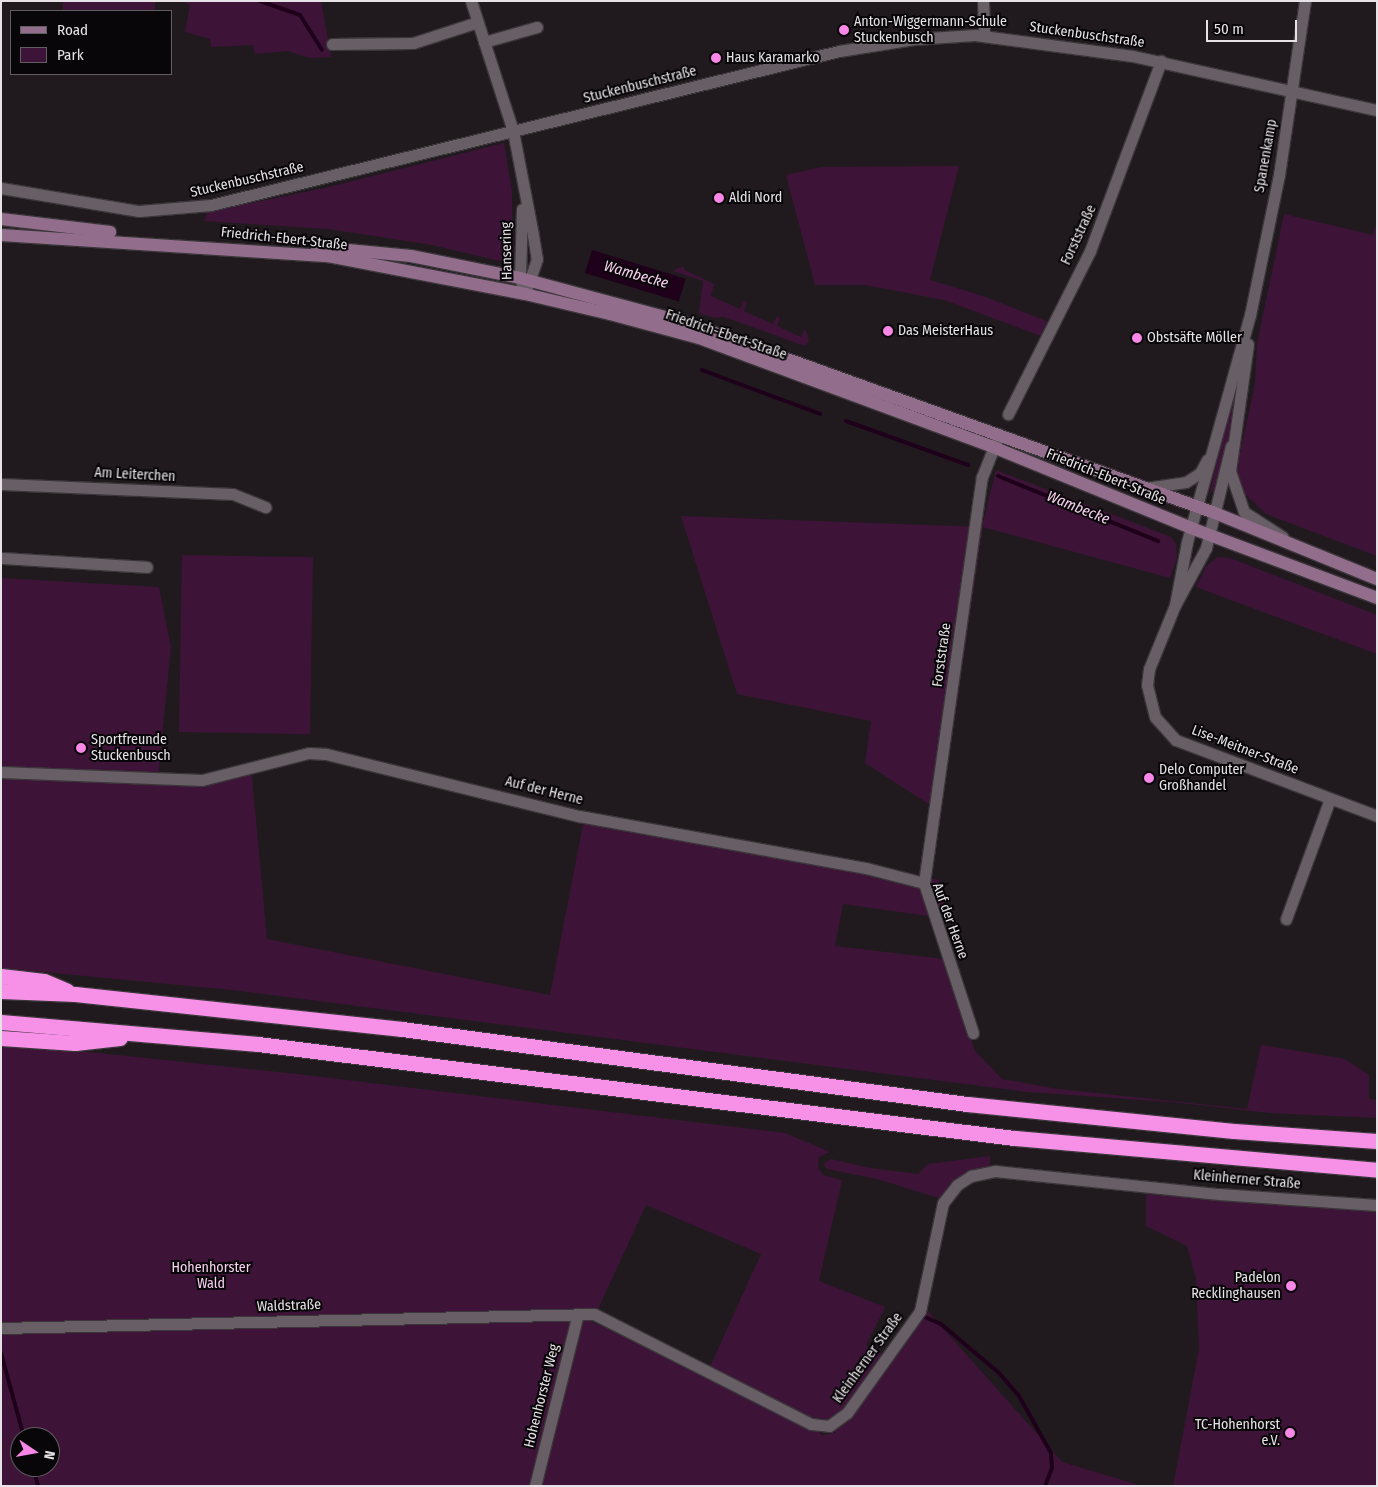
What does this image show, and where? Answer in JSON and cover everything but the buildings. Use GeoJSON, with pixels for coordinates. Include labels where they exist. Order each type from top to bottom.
{"type":"FeatureCollection","features":[{"type":"Feature","properties":{"kind":"highway"},"geometry":{"type":"LineString","coordinates":[[1,976],[44,981],[75,994]]}},
{"type":"Feature","properties":{"kind":"highway"},"geometry":{"type":"LineString","coordinates":[[1,991],[75,994],[402,1029],[940,1101],[1234,1131],[1377,1141]]}},
{"type":"Feature","properties":{"kind":"highway"},"geometry":{"type":"LineString","coordinates":[[1,1022],[153,1034],[1014,1138],[1377,1170]]}},
{"type":"Feature","properties":{"kind":"highway"},"geometry":{"type":"LineString","coordinates":[[1,1038],[74,1043],[153,1034]]}},
{"type":"Feature","properties":{"kind":"main road","name":"Friedrich-Ebert-Straße"},"geometry":{"type":"LineString","coordinates":[[1,219],[139,235],[384,252],[526,279],[687,323],[999,434],[1143,489],[1215,513],[1290,541],[1377,579]]}},
{"type":"Feature","properties":{"kind":"main road","name":"Friedrich-Ebert-Straße"},"geometry":{"type":"LineString","coordinates":[[1,235],[328,256],[525,294],[699,338],[994,447],[1191,528],[1377,598]]}},
{"type":"Feature","properties":{"kind":"street","name":"Hansering"},"geometry":{"type":"LineString","coordinates":[[471,1],[513,132],[522,191],[537,259],[526,279]]}},
{"type":"Feature","properties":{"kind":"street"},"geometry":{"type":"LineString","coordinates":[[983,1],[984,35]]}},
{"type":"Feature","properties":{"kind":"street","name":"Spanenkamp"},"geometry":{"type":"LineString","coordinates":[[1197,507],[1250,314],[1279,175],[1305,1]]}},
{"type":"Feature","properties":{"kind":"street"},"geometry":{"type":"LineString","coordinates":[[332,44],[412,43],[478,22]]}},
{"type":"Feature","properties":{"kind":"street"},"geometry":{"type":"LineString","coordinates":[[484,42],[537,27]]}},
{"type":"Feature","properties":{"kind":"street","name":"Stuckenbuschstraße"},"geometry":{"type":"LineString","coordinates":[[1,188],[139,211],[171,211],[211,206],[838,51],[914,39],[984,35],[1160,61],[1377,110]]}},
{"type":"Feature","properties":{"kind":"street","name":"Forststraße"},"geometry":{"type":"LineString","coordinates":[[1008,414],[1097,233],[1160,61]]}},
{"type":"Feature","properties":{"kind":"street","name":"Hansering"},"geometry":{"type":"LineString","coordinates":[[522,191],[525,294]]}},
{"type":"Feature","properties":{"kind":"street","name":"Spanenkamp"},"geometry":{"type":"LineString","coordinates":[[1210,535],[1244,382],[1250,314]]}},
{"type":"Feature","properties":{"kind":"street","name":"Forststraße"},"geometry":{"type":"LineString","coordinates":[[924,883],[982,477],[999,434]]}},
{"type":"Feature","properties":{"kind":"street","name":"Spanenkamp"},"geometry":{"type":"LineString","coordinates":[[1231,446],[1230,471],[1244,512],[1290,541]]}},
{"type":"Feature","properties":{"kind":"street","name":"Spanenkamp"},"geometry":{"type":"LineString","coordinates":[[1143,489],[1186,482],[1200,473],[1214,448]]}},
{"type":"Feature","properties":{"kind":"street","name":"Am Leiterchen"},"geometry":{"type":"LineString","coordinates":[[1,484],[233,494],[265,507]]}},
{"type":"Feature","properties":{"kind":"street","name":"Lise-Meitner-Straße"},"geometry":{"type":"LineString","coordinates":[[1197,507],[1174,605],[1150,670],[1147,685],[1155,717],[1163,728],[1176,740],[1377,816]]}},
{"type":"Feature","properties":{"kind":"street","name":"Lise-Meitner-Straße"},"geometry":{"type":"LineString","coordinates":[[1174,605],[1206,548],[1210,535]]}},
{"type":"Feature","properties":{"kind":"street"},"geometry":{"type":"LineString","coordinates":[[1,558],[147,567]]}},
{"type":"Feature","properties":{"kind":"street","name":"Auf der Herne"},"geometry":{"type":"LineString","coordinates":[[1,772],[202,780],[309,753],[326,754],[579,816],[866,868],[924,883],[973,1033]]}},
{"type":"Feature","properties":{"kind":"street"},"geometry":{"type":"LineString","coordinates":[[1286,919],[1330,799]]}},
{"type":"Feature","properties":{"kind":"street","name":"Kleinherner Straße"},"geometry":{"type":"LineString","coordinates":[[578,1314],[594,1314],[812,1424],[829,1426],[846,1413],[920,1311],[943,1203],[957,1185],[971,1176],[994,1171],[1219,1194],[1377,1205]]}},
{"type":"Feature","properties":{"kind":"street","name":"Waldstraße"},"geometry":{"type":"LineString","coordinates":[[1,1328],[578,1314]]}},
{"type":"Feature","properties":{"kind":"street","name":"Hohenhorster Weg"},"geometry":{"type":"LineString","coordinates":[[535,1486],[578,1314]]}},
{"type":"Feature","properties":{"kind":"green space"},"geometry":{"type":"Polygon","coordinates":[[[63,1],[155,1],[155,10],[63,10],[63,1]]]}},
{"type":"Feature","properties":{"kind":"green space"},"geometry":{"type":"Polygon","coordinates":[[[181,1],[321,1],[331,57],[310,58],[288,51],[255,54],[253,45],[211,47],[210,39],[185,32],[190,5],[181,1]]]}},
{"type":"Feature","properties":{"kind":"green space"},"geometry":{"type":"Polygon","coordinates":[[[504,143],[512,192],[513,264],[427,244],[328,229],[204,221],[208,212],[329,187],[504,143]]]}},
{"type":"Feature","properties":{"kind":"green space"},"geometry":{"type":"Polygon","coordinates":[[[959,166],[930,280],[983,296],[1049,322],[1041,336],[944,300],[865,285],[815,285],[786,175],[821,167],[959,166]]]}},
{"type":"Feature","properties":{"kind":"green space"},"geometry":{"type":"Polygon","coordinates":[[[1284,214],[1373,235],[1377,220],[1377,556],[1266,514],[1242,491],[1238,473],[1239,458],[1255,384],[1257,344],[1284,214]]]}},
{"type":"Feature","properties":{"kind":"green space"},"geometry":{"type":"Polygon","coordinates":[[[683,266],[685,270],[714,284],[711,296],[740,309],[744,301],[747,302],[744,311],[773,324],[777,316],[780,318],[777,326],[801,337],[805,329],[809,341],[805,346],[724,317],[715,318],[699,313],[703,281],[673,271],[683,266]]]}},
{"type":"Feature","properties":{"kind":"green space"},"geometry":{"type":"Polygon","coordinates":[[[1236,397],[1238,399],[1216,492],[1210,491],[1232,399],[1236,397]]]}},
{"type":"Feature","properties":{"kind":"green space"},"geometry":{"type":"Polygon","coordinates":[[[996,470],[1171,537],[1176,544],[1177,557],[1170,578],[983,527],[941,812],[865,763],[871,721],[737,694],[681,516],[982,527],[996,470]]]}},
{"type":"Feature","properties":{"kind":"green space"},"geometry":{"type":"Polygon","coordinates":[[[182,555],[313,557],[310,734],[179,732],[182,555]]]}},
{"type":"Feature","properties":{"kind":"green space"},"geometry":{"type":"Polygon","coordinates":[[[1217,557],[1230,558],[1377,615],[1377,654],[1196,587],[1206,567],[1217,557]]]}},
{"type":"Feature","properties":{"kind":"green space"},"geometry":{"type":"Polygon","coordinates":[[[1,578],[159,587],[171,647],[158,777],[201,777],[251,766],[267,939],[550,995],[585,814],[939,880],[950,919],[843,904],[835,946],[944,959],[975,1051],[1002,1079],[1058,1089],[1247,1109],[1261,1045],[1345,1059],[1369,1075],[1369,1099],[1377,1100],[1377,1118],[1269,1113],[1172,1102],[1028,1092],[232,990],[1,968],[1,578]]]}},
{"type":"Feature","properties":{"kind":"green space","name":"Hohenhorster Wald"},"geometry":{"type":"Polygon","coordinates":[[[42,1047],[297,1074],[785,1133],[830,1152],[819,1157],[818,1168],[823,1175],[842,1180],[819,1281],[885,1307],[866,1345],[887,1356],[843,1413],[827,1419],[808,1417],[709,1369],[761,1254],[646,1205],[592,1322],[820,1428],[821,1435],[835,1433],[834,1427],[845,1422],[893,1359],[925,1308],[1062,1462],[1142,1486],[1,1486],[1,1048],[42,1047]]]}},
{"type":"Feature","properties":{"kind":"green space"},"geometry":{"type":"Polygon","coordinates":[[[990,1156],[990,1168],[942,1199],[877,1179],[827,1169],[823,1164],[831,1159],[870,1168],[918,1174],[928,1164],[990,1156]]]}},
{"type":"Feature","properties":{"kind":"green space"},"geometry":{"type":"Polygon","coordinates":[[[1146,1191],[1377,1209],[1377,1486],[1173,1486],[1199,1349],[1196,1279],[1187,1246],[1146,1226],[1146,1191]]]}},
{"type":"Feature","properties":{"kind":"water"},"geometry":{"type":"Polygon","coordinates":[[[592,250],[686,279],[679,302],[585,273],[592,250]]]}},
{"type":"Feature","properties":{"kind":"waterway","name":"Wambecke"},"geometry":{"type":"LineString","coordinates":[[260,1],[300,15],[322,50]]}},
{"type":"Feature","properties":{"kind":"waterway","name":"Wambecke"},"geometry":{"type":"LineString","coordinates":[[702,370],[820,414]]}},
{"type":"Feature","properties":{"kind":"waterway","name":"Wambecke"},"geometry":{"type":"LineString","coordinates":[[846,421],[968,465]]}},
{"type":"Feature","properties":{"kind":"waterway","name":"Wambecke"},"geometry":{"type":"LineString","coordinates":[[998,476],[1158,541]]}},
{"type":"Feature","properties":{"kind":"waterway"},"geometry":{"type":"LineString","coordinates":[[925,1317],[941,1324],[999,1373],[1019,1396],[1051,1453],[1052,1468],[1045,1486]]}},
{"type":"Feature","properties":{"kind":"waterway"},"geometry":{"type":"LineString","coordinates":[[1,1353],[21,1427]]}},
{"type":"Feature","properties":{"kind":"waterway"},"geometry":{"type":"LineString","coordinates":[[36,1477],[38,1486]]}},
{"type":"Feature","properties":{"kind":"place","name":"Anton-Wiggermann-Schule Stuckenbusch"},"geometry":{"type":"Point","coordinates":[844,30]}},
{"type":"Feature","properties":{"kind":"place","name":"Haus Karamarko"},"geometry":{"type":"Point","coordinates":[716,58]}},
{"type":"Feature","properties":{"kind":"place","name":"Aldi Nord"},"geometry":{"type":"Point","coordinates":[719,198]}},
{"type":"Feature","properties":{"kind":"place","name":"Das MeisterHaus"},"geometry":{"type":"Point","coordinates":[888,331]}},
{"type":"Feature","properties":{"kind":"place","name":"Obstsäfte Möller"},"geometry":{"type":"Point","coordinates":[1137,338]}},
{"type":"Feature","properties":{"kind":"place","name":"Sportfreunde Stuckenbusch"},"geometry":{"type":"Point","coordinates":[81,748]}},
{"type":"Feature","properties":{"kind":"place","name":"Delo Computer Großhandel"},"geometry":{"type":"Point","coordinates":[1149,778]}},
{"type":"Feature","properties":{"kind":"place","name":"Padelon Recklinghausen"},"geometry":{"type":"Point","coordinates":[1291,1286]}},
{"type":"Feature","properties":{"kind":"place","name":"TC-Hohenhorst e.V."},"geometry":{"type":"Point","coordinates":[1290,1433]}}]}
